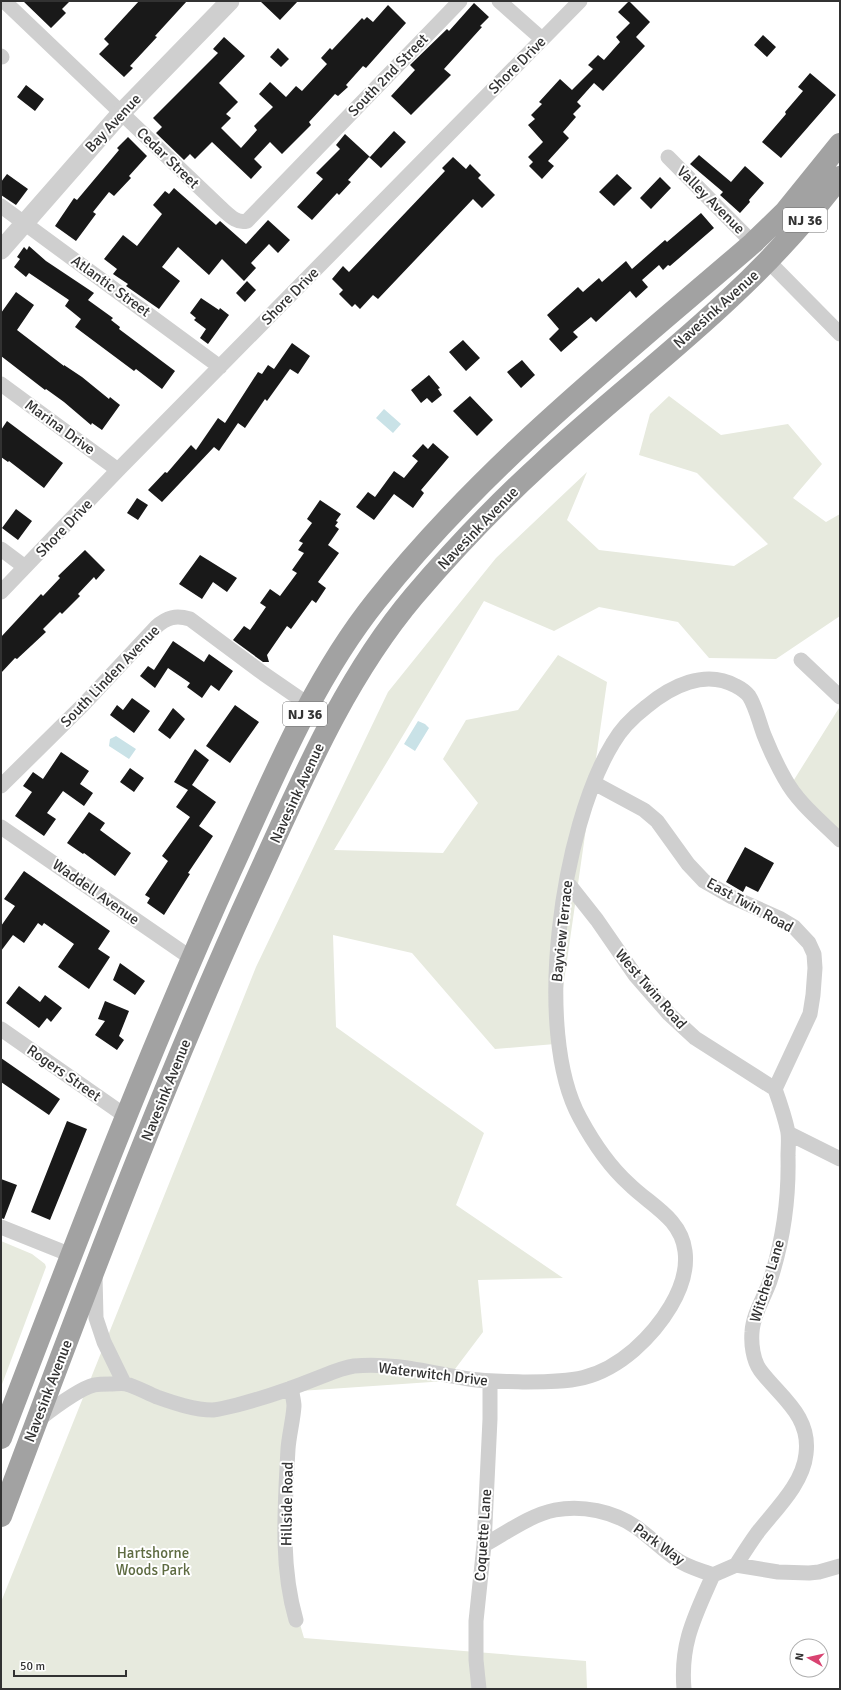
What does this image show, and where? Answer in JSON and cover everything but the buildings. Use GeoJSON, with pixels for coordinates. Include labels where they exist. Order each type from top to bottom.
{"type":"FeatureCollection","features":[{"type":"Feature","properties":{"kind":"highway","name":"Navesink Avenue"},"geometry":{"type":"LineString","coordinates":[[1,1438],[71,1255],[191,958],[277,768],[309,705],[343,647],[374,603],[424,544],[480,485],[538,430],[754,243],[785,212],[840,144]]}},
{"type":"Feature","properties":{"kind":"highway","name":"Navesink Avenue"},"geometry":{"type":"LineString","coordinates":[[1,1516],[95,1269],[176,1066],[231,934],[315,754],[364,664],[413,597],[506,497],[543,461],[730,298],[768,261],[803,223],[840,177]]}},
{"type":"Feature","properties":{"kind":"street","name":"Cedar Street"},"geometry":{"type":"LineString","coordinates":[[4,1],[221,208],[236,220],[242,222],[247,221],[316,150]]}},
{"type":"Feature","properties":{"kind":"street"},"geometry":{"type":"LineString","coordinates":[[1,4],[4,1]]}},
{"type":"Feature","properties":{"kind":"street","name":"Bay Avenue"},"geometry":{"type":"LineString","coordinates":[[1,250],[121,113],[230,1]]}},
{"type":"Feature","properties":{"kind":"street","name":"South 2nd Street"},"geometry":{"type":"LineString","coordinates":[[316,150],[460,1]]}},
{"type":"Feature","properties":{"kind":"street"},"geometry":{"type":"LineString","coordinates":[[499,1],[542,40]]}},
{"type":"Feature","properties":{"kind":"street","name":"Shore Drive"},"geometry":{"type":"LineString","coordinates":[[1,592],[118,470],[580,1]]}},
{"type":"Feature","properties":{"kind":"street","name":"Valley Avenue"},"geometry":{"type":"LineString","coordinates":[[668,156],[754,243]]}},
{"type":"Feature","properties":{"kind":"street","name":"Atlantic Street"},"geometry":{"type":"LineString","coordinates":[[1,206],[220,367]]}},
{"type":"Feature","properties":{"kind":"street"},"geometry":{"type":"LineString","coordinates":[[768,261],[840,334]]}},
{"type":"Feature","properties":{"kind":"street","name":"Marina Drive"},"geometry":{"type":"LineString","coordinates":[[1,384],[118,470]]}},
{"type":"Feature","properties":{"kind":"street"},"geometry":{"type":"LineString","coordinates":[[1,549],[25,567]]}},
{"type":"Feature","properties":{"kind":"street","name":"South Linden Avenue"},"geometry":{"type":"LineString","coordinates":[[1,786],[83,705],[156,627],[165,619],[174,616],[181,616],[190,619],[264,674],[309,705]]}},
{"type":"Feature","properties":{"kind":"street"},"geometry":{"type":"LineString","coordinates":[[801,660],[840,697]]}},
{"type":"Feature","properties":{"kind":"street","name":"Bayview Terrace"},"geometry":{"type":"LineString","coordinates":[[674,1301],[681,1283],[686,1261],[685,1247],[678,1228],[666,1214],[629,1185],[604,1156],[580,1120],[564,1078],[558,1044],[556,968],[559,930],[573,848],[594,783],[611,745],[624,726],[653,701],[688,682],[708,678],[723,680],[741,689],[747,694],[755,709],[765,739],[788,784],[802,803],[840,840]]}},
{"type":"Feature","properties":{"kind":"street","name":"East Twin Road"},"geometry":{"type":"LineString","coordinates":[[594,783],[644,810],[657,821],[688,864],[704,881],[732,897],[779,918],[794,927],[809,943],[814,954],[815,968],[810,1014],[775,1089]]}},
{"type":"Feature","properties":{"kind":"street","name":"Waddell Avenue"},"geometry":{"type":"LineString","coordinates":[[1,827],[191,958]]}},
{"type":"Feature","properties":{"kind":"street","name":"West Twin Road"},"geometry":{"type":"LineString","coordinates":[[567,882],[597,920],[635,975],[669,1014],[695,1038],[775,1089]]}},
{"type":"Feature","properties":{"kind":"street","name":"Rogers Street"},"geometry":{"type":"LineString","coordinates":[[1,1029],[126,1117]]}},
{"type":"Feature","properties":{"kind":"street","name":"Witches Lane"},"geometry":{"type":"LineString","coordinates":[[738,1561],[760,1530],[782,1505],[794,1486],[806,1455],[805,1431],[798,1415],[789,1401],[760,1370],[752,1348],[752,1331],[756,1315],[770,1282],[779,1248],[789,1179],[788,1133],[775,1089]]}},
{"type":"Feature","properties":{"kind":"street"},"geometry":{"type":"LineString","coordinates":[[788,1133],[840,1159]]}},
{"type":"Feature","properties":{"kind":"street"},"geometry":{"type":"LineString","coordinates":[[1,1226],[71,1255]]}},
{"type":"Feature","properties":{"kind":"street"},"geometry":{"type":"LineString","coordinates":[[36,1422],[58,1404],[92,1385],[124,1384],[104,1342],[96,1318],[95,1269]]}},
{"type":"Feature","properties":{"kind":"street","name":"Waterwitch Drive"},"geometry":{"type":"LineString","coordinates":[[124,1384],[171,1402],[206,1410],[218,1410],[291,1388],[348,1367],[396,1366],[490,1381],[564,1382],[594,1375],[612,1366],[631,1353],[666,1315],[674,1301]]}},
{"type":"Feature","properties":{"kind":"street","name":"Coquette Lane"},"geometry":{"type":"LineString","coordinates":[[479,1689],[476,1660],[476,1621],[484,1545],[490,1419],[490,1381]]}},
{"type":"Feature","properties":{"kind":"street","name":"Hillside Road"},"geometry":{"type":"LineString","coordinates":[[291,1388],[294,1406],[289,1436],[285,1548],[291,1602],[296,1620]]}},
{"type":"Feature","properties":{"kind":"street","name":"Park Way"},"geometry":{"type":"LineString","coordinates":[[484,1545],[524,1523],[548,1512],[555,1510],[588,1509],[613,1514],[635,1526],[680,1562],[712,1575]]}},
{"type":"Feature","properties":{"kind":"street"},"geometry":{"type":"LineString","coordinates":[[684,1689],[684,1654],[687,1638],[712,1575],[738,1561],[778,1572],[809,1573],[819,1572],[840,1566]]}},
{"type":"Feature","properties":{"kind":"green space","name":"Hartshorne Woods Park"},"geometry":{"type":"Polygon","coordinates":[[[669,396],[721,435],[788,424],[822,464],[793,498],[826,522],[840,514],[840,616],[776,659],[709,658],[678,622],[599,607],[554,631],[484,601],[334,850],[443,853],[478,803],[443,759],[466,720],[518,710],[558,655],[607,682],[555,1044],[495,1049],[412,953],[333,935],[336,1027],[484,1133],[456,1205],[563,1278],[478,1280],[483,1332],[446,1381],[300,1391],[280,1556],[304,1638],[586,1661],[587,1689],[1,1689],[1,1602],[256,967],[388,692],[496,558],[587,472],[567,520],[599,550],[734,566],[768,544],[697,473],[639,455],[650,414],[669,396]]]}},
{"type":"Feature","properties":{"kind":"green space"},"geometry":{"type":"Polygon","coordinates":[[[839,708],[840,709],[840,845],[792,783],[839,708]]]}},
{"type":"Feature","properties":{"kind":"green space"},"geometry":{"type":"Polygon","coordinates":[[[1,1241],[32,1254],[45,1264],[46,1267],[1,1387],[1,1241]]]}},
{"type":"Feature","properties":{"kind":"water"},"geometry":{"type":"Polygon","coordinates":[[[384,409],[401,424],[393,433],[376,418],[384,409]]]}},
{"type":"Feature","properties":{"kind":"water"},"geometry":{"type":"Polygon","coordinates":[[[418,721],[425,724],[429,728],[415,751],[404,744],[418,721]]]}},
{"type":"Feature","properties":{"kind":"water"},"geometry":{"type":"Polygon","coordinates":[[[116,736],[136,749],[129,759],[109,746],[110,739],[116,736]]]}}]}
